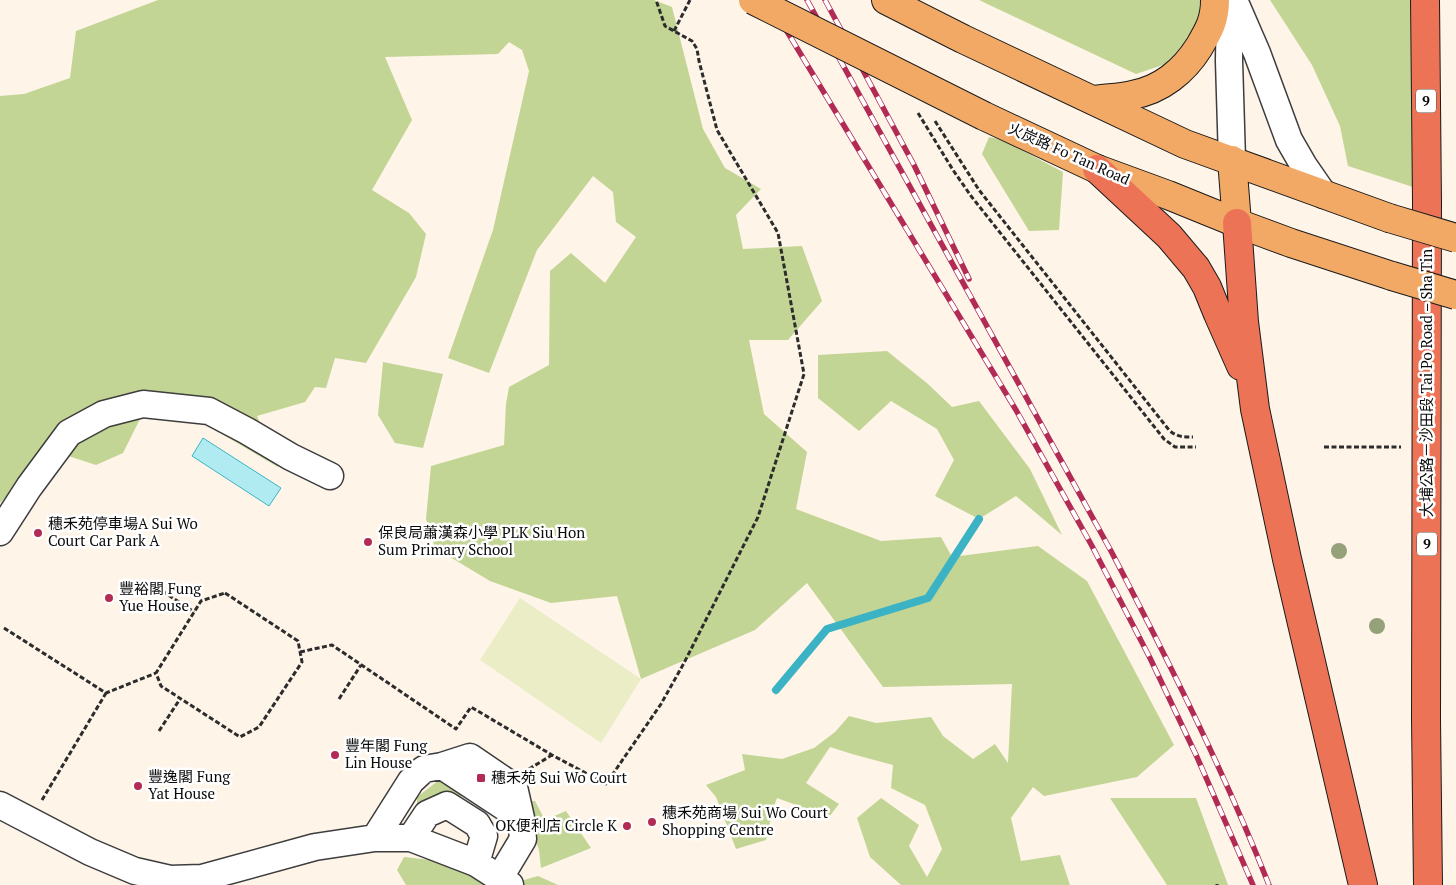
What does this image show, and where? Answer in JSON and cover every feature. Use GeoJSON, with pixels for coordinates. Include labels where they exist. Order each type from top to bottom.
{"type":"FeatureCollection","features":[{"type":"Feature","properties":{"kind":"highway","name":"大埔公路－沙田段 Tai Po Road – Sha Tin"},"geometry":{"type":"LineString","coordinates":[[1425,0],[1428,885]]}},
{"type":"Feature","properties":{"kind":"highway"},"geometry":{"type":"LineString","coordinates":[[1097,169],[1169,236],[1196,268],[1207,287],[1252,391]]}},
{"type":"Feature","properties":{"kind":"highway"},"geometry":{"type":"LineString","coordinates":[[1237,223],[1244,322],[1252,391],[1260,435],[1363,885]]}},
{"type":"Feature","properties":{"kind":"main road","name":"火炭路 Fo Tan Road"},"geometry":{"type":"LineString","coordinates":[[753,0],[984,116],[1097,169],[1291,243],[1456,295]]}},
{"type":"Feature","properties":{"kind":"main road"},"geometry":{"type":"LineString","coordinates":[[886,0],[963,39],[1186,144],[1389,218],[1456,238]]}},
{"type":"Feature","properties":{"kind":"main road"},"geometry":{"type":"LineString","coordinates":[[1092,100],[1133,95],[1155,88],[1175,75],[1192,58],[1207,34],[1215,14],[1215,0]]}},
{"type":"Feature","properties":{"kind":"main road"},"geometry":{"type":"LineString","coordinates":[[1232,160],[1237,223]]}},
{"type":"Feature","properties":{"kind":"street"},"geometry":{"type":"LineString","coordinates":[[1230,0],[1229,62],[1232,160]]}},
{"type":"Feature","properties":{"kind":"street"},"geometry":{"type":"LineString","coordinates":[[1234,0],[1257,54],[1289,140],[1324,195]]}},
{"type":"Feature","properties":{"kind":"street"},"geometry":{"type":"LineString","coordinates":[[0,532],[29,487],[69,433],[104,414],[143,404],[209,411],[330,476]]}},
{"type":"Feature","properties":{"kind":"street"},"geometry":{"type":"LineString","coordinates":[[0,805],[90,852],[134,871],[170,879],[202,878],[315,847],[375,838],[411,838],[476,863],[504,882],[523,839],[521,818],[514,787],[470,757],[442,766],[424,769],[411,781],[375,838]]}},
{"type":"Feature","properties":{"kind":"street"},"geometry":{"type":"LineString","coordinates":[[411,838],[427,814],[447,805],[477,824],[484,836],[476,863]]}},
{"type":"Feature","properties":{"kind":"path"},"geometry":{"type":"LineString","coordinates":[[300,652],[332,645],[456,729],[471,707],[552,755],[606,784],[661,704],[684,663],[758,518],[804,374],[778,233],[717,130],[697,49],[692,41],[665,26],[656,0]]}},
{"type":"Feature","properties":{"kind":"path"},"geometry":{"type":"LineString","coordinates":[[674,31],[690,0]]}},
{"type":"Feature","properties":{"kind":"path"},"geometry":{"type":"LineString","coordinates":[[917,110],[971,196],[1164,439],[1175,447],[1196,448]]}},
{"type":"Feature","properties":{"kind":"path"},"geometry":{"type":"LineString","coordinates":[[934,118],[979,190],[1169,430],[1178,436],[1193,437]]}},
{"type":"Feature","properties":{"kind":"path"},"geometry":{"type":"LineString","coordinates":[[1324,447],[1401,447]]}},
{"type":"Feature","properties":{"kind":"path"},"geometry":{"type":"LineString","coordinates":[[156,587],[194,612]]}},
{"type":"Feature","properties":{"kind":"path"},"geometry":{"type":"LineString","coordinates":[[30,819],[106,693],[156,673],[202,601],[225,593],[298,641],[302,662],[259,727],[240,737],[160,686],[156,673]]}},
{"type":"Feature","properties":{"kind":"path"},"geometry":{"type":"LineString","coordinates":[[4,628],[106,693]]}},
{"type":"Feature","properties":{"kind":"path"},"geometry":{"type":"LineString","coordinates":[[339,699],[361,665]]}},
{"type":"Feature","properties":{"kind":"path"},"geometry":{"type":"LineString","coordinates":[[160,731],[180,699]]}},
{"type":"Feature","properties":{"kind":"green space"},"geometry":{"type":"Polygon","coordinates":[[[158,0],[654,0],[672,7],[703,129],[725,168],[761,189],[736,215],[743,249],[802,246],[822,301],[788,340],[749,340],[764,414],[807,452],[796,509],[881,541],[941,537],[952,557],[1038,546],[1087,581],[1174,745],[1137,777],[1044,796],[1033,787],[1011,818],[1021,861],[1060,855],[1070,885],[901,885],[870,857],[857,818],[881,798],[919,825],[909,846],[927,877],[942,849],[925,805],[891,788],[893,765],[830,747],[806,783],[839,804],[829,817],[777,798],[766,840],[736,849],[716,797],[706,785],[745,770],[742,754],[782,759],[814,748],[835,732],[849,716],[876,723],[931,717],[943,736],[973,759],[995,744],[1008,763],[1012,684],[883,687],[807,583],[755,630],[641,679],[617,596],[551,603],[490,581],[435,548],[426,519],[431,466],[504,445],[506,404],[509,387],[549,365],[550,271],[571,253],[605,283],[636,237],[616,222],[613,192],[593,176],[537,250],[489,373],[448,358],[493,230],[529,71],[522,50],[509,42],[498,54],[385,57],[412,120],[372,190],[409,213],[426,234],[416,277],[366,363],[335,358],[326,388],[315,387],[305,402],[257,416],[278,467],[203,423],[143,413],[123,453],[96,465],[53,451],[0,503],[0,96],[24,94],[70,78],[76,31],[158,0]]]}},
{"type":"Feature","properties":{"kind":"green space"},"geometry":{"type":"Polygon","coordinates":[[[979,0],[1200,0],[1199,19],[1172,62],[1136,74],[979,0]]]}},
{"type":"Feature","properties":{"kind":"green space"},"geometry":{"type":"Polygon","coordinates":[[[1270,0],[1414,0],[1413,187],[1348,166],[1340,126],[1312,65],[1270,0]]]}},
{"type":"Feature","properties":{"kind":"green space"},"geometry":{"type":"Polygon","coordinates":[[[989,137],[1003,140],[1063,172],[1059,230],[1029,231],[982,154],[989,137]]]}},
{"type":"Feature","properties":{"kind":"green space"},"geometry":{"type":"Polygon","coordinates":[[[887,351],[928,384],[952,407],[979,401],[1030,469],[1062,535],[1016,496],[979,519],[935,496],[954,460],[937,429],[891,401],[859,431],[818,398],[818,355],[887,351]]]}},
{"type":"Feature","properties":{"kind":"green space"},"geometry":{"type":"Polygon","coordinates":[[[383,362],[443,374],[423,448],[395,443],[378,415],[383,362]]]}},
{"type":"Feature","properties":{"kind":"green space"},"geometry":{"type":"Polygon","coordinates":[[[520,598],[641,679],[601,743],[480,660],[520,598]]]}},
{"type":"Feature","properties":{"kind":"green space"},"geometry":{"type":"Polygon","coordinates":[[[443,777],[463,792],[449,817],[417,812],[417,797],[443,777]]]}},
{"type":"Feature","properties":{"kind":"green space"},"geometry":{"type":"Polygon","coordinates":[[[1110,798],[1196,798],[1228,885],[1167,885],[1110,798]]]}},
{"type":"Feature","properties":{"kind":"green space"},"geometry":{"type":"Polygon","coordinates":[[[508,800],[535,801],[545,820],[566,811],[591,848],[541,868],[539,850],[535,838],[508,800]]]}},
{"type":"Feature","properties":{"kind":"green space"},"geometry":{"type":"Polygon","coordinates":[[[404,857],[440,861],[490,885],[406,885],[397,870],[404,857]]]}},
{"type":"Feature","properties":{"kind":"green space"},"geometry":{"type":"Polygon","coordinates":[[[538,876],[558,885],[506,885],[538,876]]]}},
{"type":"Feature","properties":{"kind":"water"},"geometry":{"type":"Polygon","coordinates":[[[203,438],[281,488],[269,506],[192,456],[203,438]]]}},
{"type":"Feature","properties":{"kind":"waterway"},"geometry":{"type":"LineString","coordinates":[[776,690],[827,629],[928,598],[979,519]]}},
{"type":"Feature","properties":{"kind":"railway"},"geometry":{"type":"LineString","coordinates":[[768,0],[1016,410],[1092,546],[1150,658],[1197,757],[1253,885]]}},
{"type":"Feature","properties":{"kind":"railway"},"geometry":{"type":"LineString","coordinates":[[807,0],[1111,551],[1194,716],[1252,842],[1269,885]]}},
{"type":"Feature","properties":{"kind":"railway"},"geometry":{"type":"LineString","coordinates":[[825,0],[914,165],[969,279]]}},
{"type":"Feature","properties":{"kind":"place","name":"穗禾苑停車場A Sui Wo Court Car Park A"},"geometry":{"type":"Point","coordinates":[38,533]}},
{"type":"Feature","properties":{"kind":"place","name":"保良局蕭漢森小學 PLK Siu Hon Sum Primary School"},"geometry":{"type":"Point","coordinates":[368,542]}},
{"type":"Feature","properties":{"kind":"place","name":"豐裕閣 Fung Yue House"},"geometry":{"type":"Point","coordinates":[109,598]}},
{"type":"Feature","properties":{"kind":"place","name":"豐年閣 Fung Lin House"},"geometry":{"type":"Point","coordinates":[335,755]}},
{"type":"Feature","properties":{"kind":"place","name":"穗禾苑 Sui Wo Court"},"geometry":{"type":"Point","coordinates":[481,778]}},
{"type":"Feature","properties":{"kind":"place","name":"豐逸閣 Fung Yat House"},"geometry":{"type":"Point","coordinates":[138,786]}},
{"type":"Feature","properties":{"kind":"place","name":"穗禾苑商場 Sui Wo Court Shopping Centre"},"geometry":{"type":"Point","coordinates":[652,822]}},
{"type":"Feature","properties":{"kind":"place","name":"OK便利店 Circle K"},"geometry":{"type":"Point","coordinates":[627,826]}}]}
